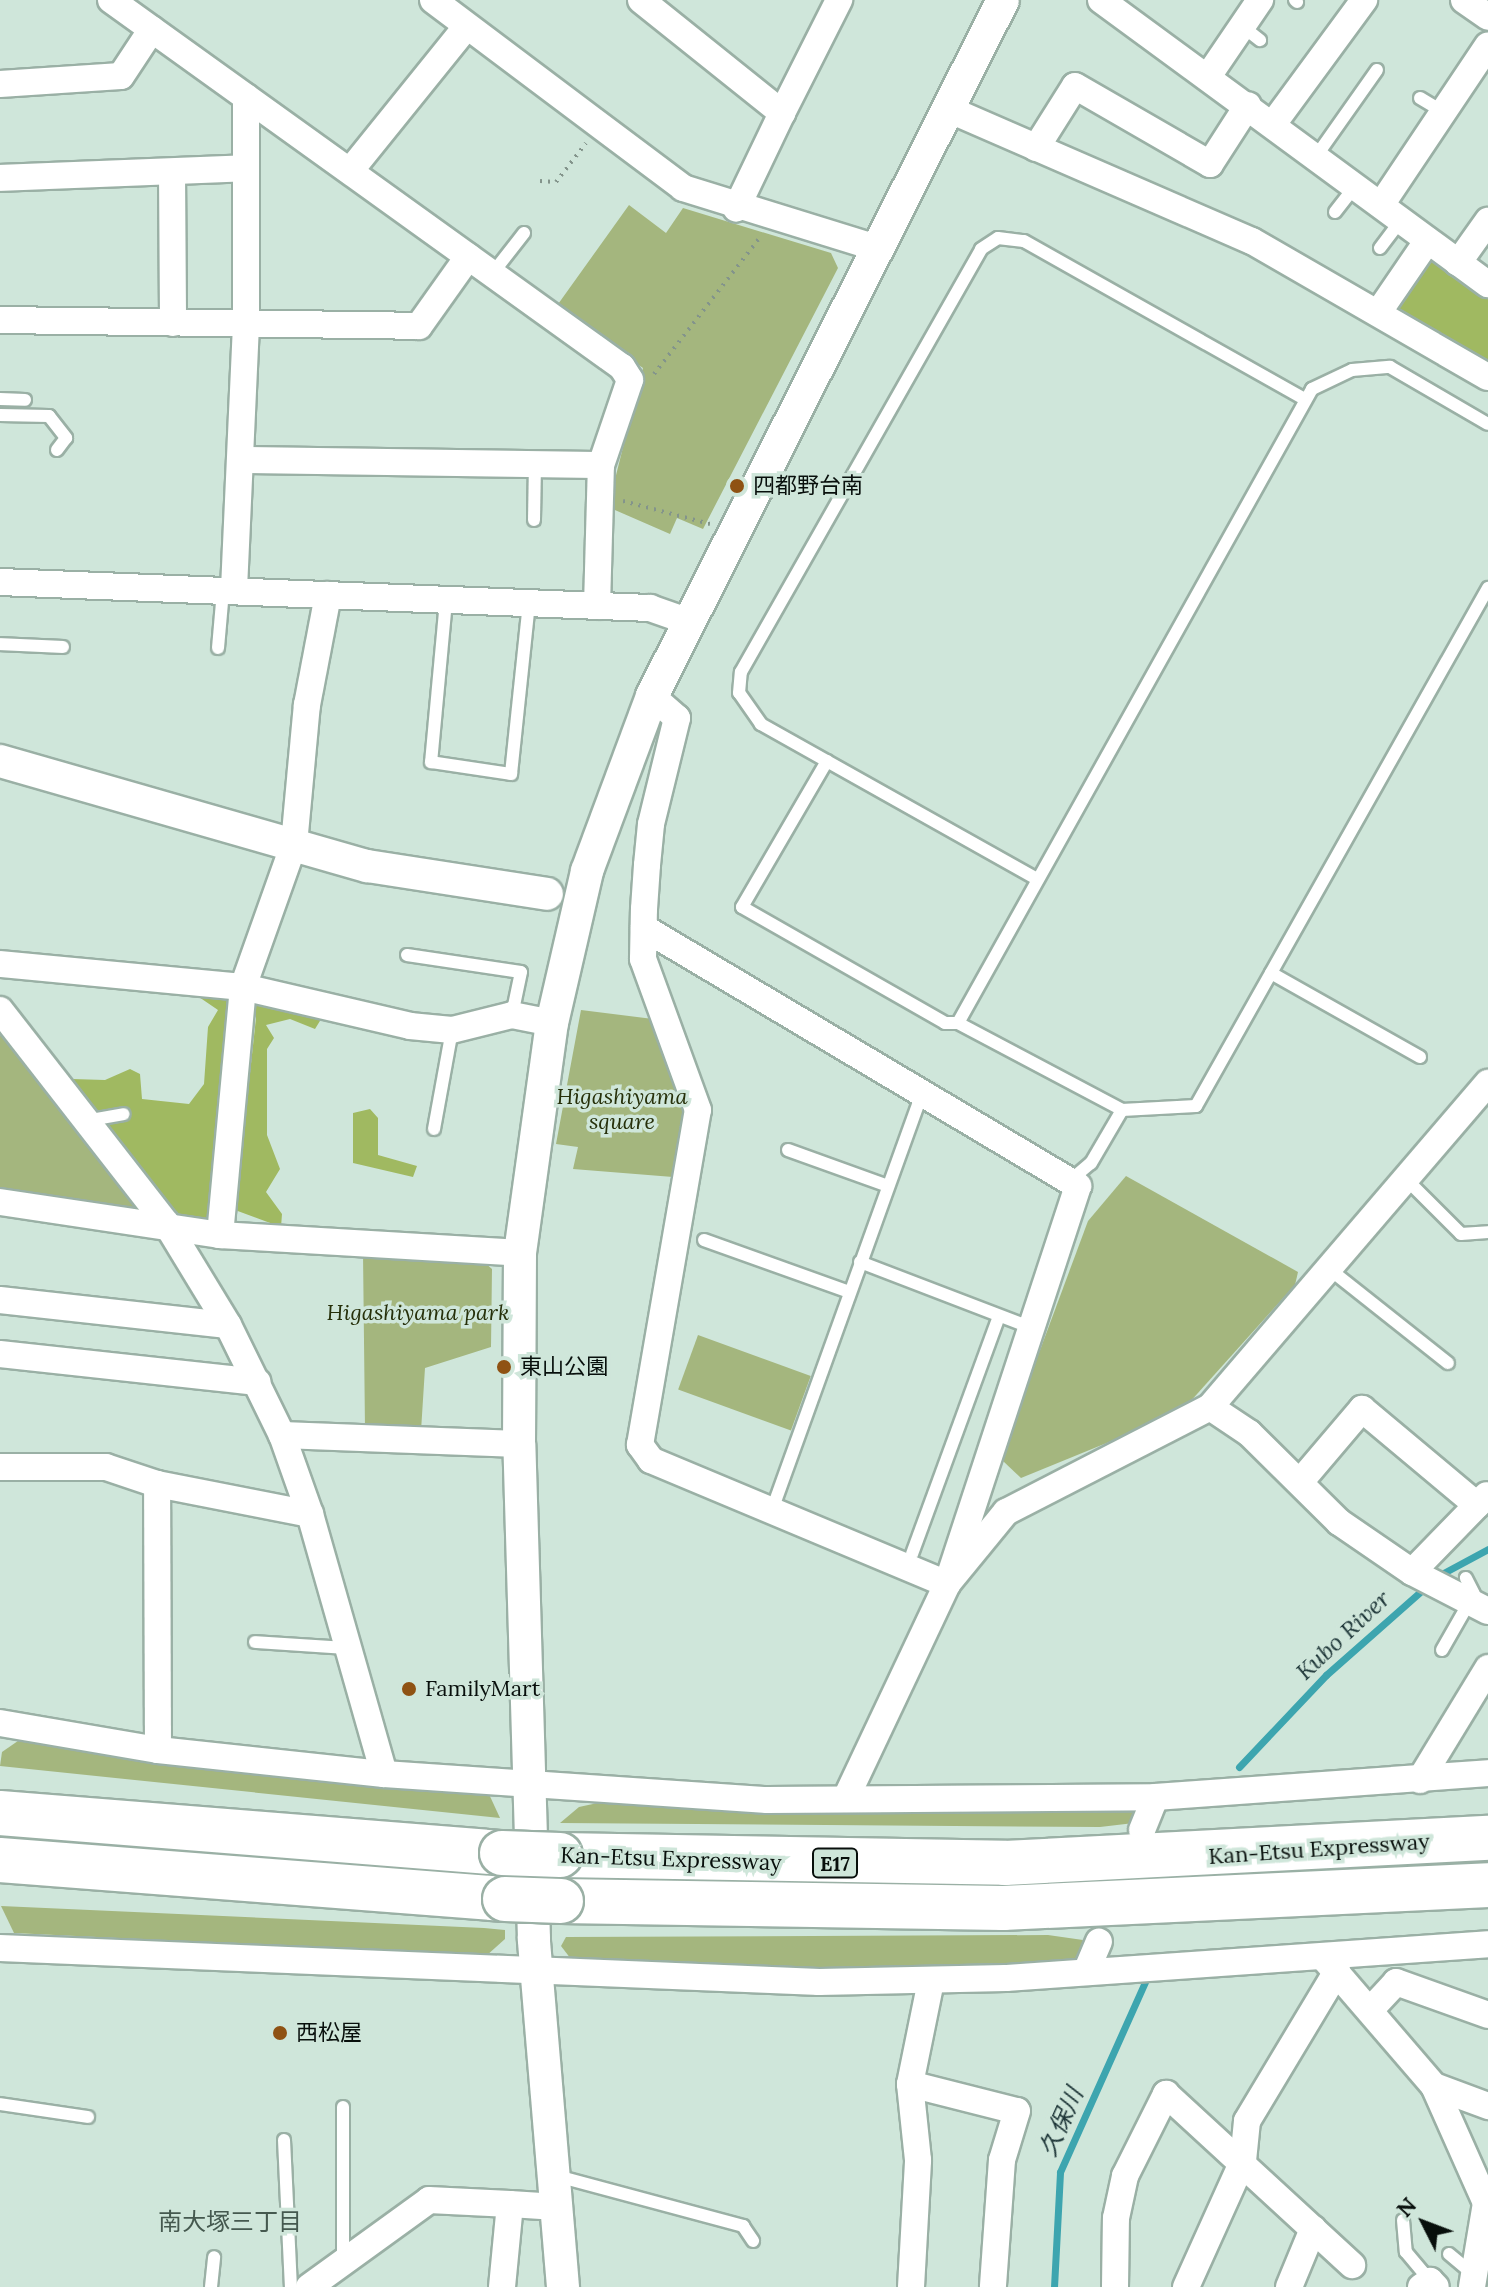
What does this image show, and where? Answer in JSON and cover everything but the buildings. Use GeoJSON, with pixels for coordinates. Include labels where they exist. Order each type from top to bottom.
{"type":"FeatureCollection","features":[{"type":"Feature","properties":{"kind":"highway"},"geometry":{"type":"LineString","coordinates":[[0,1796],[241,1837]]}},
{"type":"Feature","properties":{"kind":"highway","name":"Kan-Etsu Expressway"},"geometry":{"type":"LineString","coordinates":[[0,1813],[241,1837],[560,1855],[1095,1861],[1488,1838]]}},
{"type":"Feature","properties":{"kind":"highway","name":"Kan-Etsu Expressway"},"geometry":{"type":"LineString","coordinates":[[0,1860],[240,1884],[561,1901],[1003,1908],[1488,1885]]}},
{"type":"Feature","properties":{"kind":"highway"},"geometry":{"type":"LineString","coordinates":[[0,1877],[240,1884]]}},
{"type":"Feature","properties":{"kind":"street"},"geometry":{"type":"LineString","coordinates":[[111,0],[628,373],[601,465],[597,606]]}},
{"type":"Feature","properties":{"kind":"street"},"geometry":{"type":"LineString","coordinates":[[433,0],[662,176],[736,209],[877,248]]}},
{"type":"Feature","properties":{"kind":"street"},"geometry":{"type":"LineString","coordinates":[[641,0],[782,113]]}},
{"type":"Feature","properties":{"kind":"street"},"geometry":{"type":"LineString","coordinates":[[736,209],[839,0]]}},
{"type":"Feature","properties":{"kind":"street"},"geometry":{"type":"LineString","coordinates":[[563,2287],[537,1966],[528,1780],[519,1444],[520,1253],[552,1023],[587,871],[652,696],[1003,0]]}},
{"type":"Feature","properties":{"kind":"street"},"geometry":{"type":"LineString","coordinates":[[1101,0],[1209,75],[1488,284]]}},
{"type":"Feature","properties":{"kind":"street"},"geometry":{"type":"LineString","coordinates":[[1209,75],[1251,33],[1260,0]]}},
{"type":"Feature","properties":{"kind":"street"},"geometry":{"type":"LineString","coordinates":[[1273,124],[1364,0]]}},
{"type":"Feature","properties":{"kind":"street"},"geometry":{"type":"LineString","coordinates":[[1464,0],[1488,17]]}},
{"type":"Feature","properties":{"kind":"street"},"geometry":{"type":"LineString","coordinates":[[350,171],[466,27]]}},
{"type":"Feature","properties":{"kind":"street"},"geometry":{"type":"LineString","coordinates":[[0,84],[121,76],[152,29]]}},
{"type":"Feature","properties":{"kind":"street"},"geometry":{"type":"LineString","coordinates":[[1391,212],[1443,112],[1488,45]]}},
{"type":"Feature","properties":{"kind":"street"},"geometry":{"type":"LineString","coordinates":[[1036,148],[1075,86],[1210,164],[1248,105]]}},
{"type":"Feature","properties":{"kind":"street"},"geometry":{"type":"LineString","coordinates":[[228,589],[243,460],[246,97]]}},
{"type":"Feature","properties":{"kind":"street"},"geometry":{"type":"LineString","coordinates":[[948,109],[1252,241],[1488,377]]}},
{"type":"Feature","properties":{"kind":"street"},"geometry":{"type":"LineString","coordinates":[[0,178],[245,168]]}},
{"type":"Feature","properties":{"kind":"street"},"geometry":{"type":"LineString","coordinates":[[172,172],[173,323]]}},
{"type":"Feature","properties":{"kind":"street"},"geometry":{"type":"LineString","coordinates":[[1458,263],[1488,221]]}},
{"type":"Feature","properties":{"kind":"street"},"geometry":{"type":"LineString","coordinates":[[1378,313],[1428,240]]}},
{"type":"Feature","properties":{"kind":"street"},"geometry":{"type":"LineString","coordinates":[[0,320],[419,326],[468,257]]}},
{"type":"Feature","properties":{"kind":"street"},"geometry":{"type":"LineString","coordinates":[[243,460],[601,465]]}},
{"type":"Feature","properties":{"kind":"street"},"geometry":{"type":"LineString","coordinates":[[0,582],[650,608],[690,622]]}},
{"type":"Feature","properties":{"kind":"street"},"geometry":{"type":"LineString","coordinates":[[220,1235],[243,987],[294,844],[307,705],[328,595]]}},
{"type":"Feature","properties":{"kind":"street"},"geometry":{"type":"LineString","coordinates":[[652,696],[677,718],[651,824],[644,928],[647,977],[698,1110],[640,1445],[651,1460],[771,1513],[947,1584]]}},
{"type":"Feature","properties":{"kind":"street"},"geometry":{"type":"LineString","coordinates":[[0,761],[367,866],[547,894]]}},
{"type":"Feature","properties":{"kind":"street"},"geometry":{"type":"LineString","coordinates":[[644,928],[1073,1178],[1079,1198],[947,1584],[846,1798]]}},
{"type":"Feature","properties":{"kind":"street"},"geometry":{"type":"LineString","coordinates":[[0,964],[243,987],[452,1030],[512,1015],[552,1023]]}},
{"type":"Feature","properties":{"kind":"street"},"geometry":{"type":"LineString","coordinates":[[0,1010],[90,1120],[166,1223],[228,1325],[257,1382],[282,1435],[310,1514],[351,1647],[384,1774]]}},
{"type":"Feature","properties":{"kind":"street"},"geometry":{"type":"LineString","coordinates":[[947,1584],[1026,1497],[1210,1407],[1405,1178],[1482,1101]]}},
{"type":"Feature","properties":{"kind":"street"},"geometry":{"type":"LineString","coordinates":[[0,1202],[166,1223],[220,1235],[520,1253]]}},
{"type":"Feature","properties":{"kind":"street"},"geometry":{"type":"LineString","coordinates":[[0,1300],[228,1325]]}},
{"type":"Feature","properties":{"kind":"street"},"geometry":{"type":"LineString","coordinates":[[0,1354],[257,1382]]}},
{"type":"Feature","properties":{"kind":"street"},"geometry":{"type":"LineString","coordinates":[[1210,1407],[1300,1482],[1339,1522],[1412,1572],[1466,1595]]}},
{"type":"Feature","properties":{"kind":"street"},"geometry":{"type":"LineString","coordinates":[[1300,1482],[1362,1409],[1483,1499],[1412,1572]]}},
{"type":"Feature","properties":{"kind":"street"},"geometry":{"type":"LineString","coordinates":[[282,1435],[519,1444]]}},
{"type":"Feature","properties":{"kind":"street"},"geometry":{"type":"LineString","coordinates":[[0,1467],[106,1467],[157,1484],[310,1514]]}},
{"type":"Feature","properties":{"kind":"street"},"geometry":{"type":"LineString","coordinates":[[157,1484],[158,1750]]}},
{"type":"Feature","properties":{"kind":"street"},"geometry":{"type":"LineString","coordinates":[[1420,1780],[1488,1668]]}},
{"type":"Feature","properties":{"kind":"street"},"geometry":{"type":"LineString","coordinates":[[0,1723],[158,1750],[384,1774],[528,1780],[699,1797],[1155,1797],[1488,1773]]}},
{"type":"Feature","properties":{"kind":"street"},"geometry":{"type":"LineString","coordinates":[[1142,1830],[1155,1797]]}},
{"type":"Feature","properties":{"kind":"street"},"geometry":{"type":"LineString","coordinates":[[1086,1972],[1099,1942]]}},
{"type":"Feature","properties":{"kind":"street"},"geometry":{"type":"LineString","coordinates":[[0,1948],[537,1966],[783,1982],[931,1981],[1330,1964],[1488,1944]]}},
{"type":"Feature","properties":{"kind":"street"},"geometry":{"type":"LineString","coordinates":[[1330,1964],[1373,2007],[1434,2086],[1487,2203],[1473,2281]]}},
{"type":"Feature","properties":{"kind":"street"},"geometry":{"type":"LineString","coordinates":[[1186,2287],[1243,2161],[1247,2121],[1330,1964]]}},
{"type":"Feature","properties":{"kind":"street"},"geometry":{"type":"LineString","coordinates":[[911,2287],[918,2160],[910,2084],[931,1981]]}},
{"type":"Feature","properties":{"kind":"street"},"geometry":{"type":"LineString","coordinates":[[1373,2007],[1396,1982],[1488,2015]]}},
{"type":"Feature","properties":{"kind":"street"},"geometry":{"type":"LineString","coordinates":[[910,2084],[1017,2111],[1002,2160],[993,2287]]}},
{"type":"Feature","properties":{"kind":"street"},"geometry":{"type":"LineString","coordinates":[[1434,2086],[1488,2106]]}},
{"type":"Feature","properties":{"kind":"street"},"geometry":{"type":"LineString","coordinates":[[1115,2287],[1125,2176],[1160,2094],[1243,2161],[1352,2265]]}},
{"type":"Feature","properties":{"kind":"street"},"geometry":{"type":"LineString","coordinates":[[309,2287],[342,2275],[429,2200],[557,2207]]}},
{"type":"Feature","properties":{"kind":"street"},"geometry":{"type":"LineString","coordinates":[[502,2287],[510,2204]]}},
{"type":"Feature","properties":{"kind":"street"},"geometry":{"type":"LineString","coordinates":[[1289,2287],[1313,2229]]}},
{"type":"Feature","properties":{"kind":"lane"},"geometry":{"type":"LineString","coordinates":[[1317,155],[1377,70]]}},
{"type":"Feature","properties":{"kind":"lane"},"geometry":{"type":"LineString","coordinates":[[1420,98],[1443,112]]}},
{"type":"Feature","properties":{"kind":"lane"},"geometry":{"type":"LineString","coordinates":[[1335,212],[1355,185]]}},
{"type":"Feature","properties":{"kind":"lane"},"geometry":{"type":"LineString","coordinates":[[1380,248],[1391,212]]}},
{"type":"Feature","properties":{"kind":"lane"},"geometry":{"type":"LineString","coordinates":[[492,274],[524,233]]}},
{"type":"Feature","properties":{"kind":"lane"},"geometry":{"type":"LineString","coordinates":[[1037,879],[827,761],[745,708],[741,672],[981,249],[998,238],[1024,241],[1304,399]]}},
{"type":"Feature","properties":{"kind":"lane"},"geometry":{"type":"LineString","coordinates":[[958,1023],[1304,399],[1331,376],[1390,367],[1488,424]]}},
{"type":"Feature","properties":{"kind":"lane"},"geometry":{"type":"LineString","coordinates":[[0,399],[25,400]]}},
{"type":"Feature","properties":{"kind":"lane"},"geometry":{"type":"LineString","coordinates":[[0,415],[49,416],[66,438],[57,450]]}},
{"type":"Feature","properties":{"kind":"lane"},"geometry":{"type":"LineString","coordinates":[[534,520],[535,463]]}},
{"type":"Feature","properties":{"kind":"lane"},"geometry":{"type":"LineString","coordinates":[[827,761],[742,907],[945,1023],[958,1023],[1122,1110],[1196,1106],[1488,588]]}},
{"type":"Feature","properties":{"kind":"lane"},"geometry":{"type":"LineString","coordinates":[[218,648],[228,589]]}},
{"type":"Feature","properties":{"kind":"lane"},"geometry":{"type":"LineString","coordinates":[[446,601],[431,762],[511,774],[529,604]]}},
{"type":"Feature","properties":{"kind":"lane"},"geometry":{"type":"LineString","coordinates":[[0,644],[63,647]]}},
{"type":"Feature","properties":{"kind":"lane"},"geometry":{"type":"LineString","coordinates":[[407,955],[521,972],[512,1015]]}},
{"type":"Feature","properties":{"kind":"lane"},"geometry":{"type":"LineString","coordinates":[[1271,973],[1420,1057]]}},
{"type":"Feature","properties":{"kind":"lane"},"geometry":{"type":"LineString","coordinates":[[434,1129],[452,1030]]}},
{"type":"Feature","properties":{"kind":"lane"},"geometry":{"type":"LineString","coordinates":[[771,1513],[923,1089]]}},
{"type":"Feature","properties":{"kind":"lane"},"geometry":{"type":"LineString","coordinates":[[1073,1178],[1091,1163],[1122,1110]]}},
{"type":"Feature","properties":{"kind":"lane"},"geometry":{"type":"LineString","coordinates":[[90,1120],[123,1114]]}},
{"type":"Feature","properties":{"kind":"lane"},"geometry":{"type":"LineString","coordinates":[[788,1150],[888,1186]]}},
{"type":"Feature","properties":{"kind":"lane"},"geometry":{"type":"LineString","coordinates":[[1405,1178],[1461,1234],[1488,1232]]}},
{"type":"Feature","properties":{"kind":"lane"},"geometry":{"type":"LineString","coordinates":[[704,1240],[849,1292]]}},
{"type":"Feature","properties":{"kind":"lane"},"geometry":{"type":"LineString","coordinates":[[860,1262],[1035,1329]]}},
{"type":"Feature","properties":{"kind":"lane"},"geometry":{"type":"LineString","coordinates":[[1327,1267],[1448,1363]]}},
{"type":"Feature","properties":{"kind":"lane"},"geometry":{"type":"LineString","coordinates":[[912,1554],[999,1316]]}},
{"type":"Feature","properties":{"kind":"lane"},"geometry":{"type":"LineString","coordinates":[[1442,1650],[1466,1595]]}},
{"type":"Feature","properties":{"kind":"lane"},"geometry":{"type":"LineString","coordinates":[[255,1642],[351,1647]]}},
{"type":"Feature","properties":{"kind":"lane"},"geometry":{"type":"LineString","coordinates":[[0,2104],[88,2117]]}},
{"type":"Feature","properties":{"kind":"lane"},"geometry":{"type":"LineString","coordinates":[[342,2275],[343,2107]]}},
{"type":"Feature","properties":{"kind":"lane"},"geometry":{"type":"LineString","coordinates":[[284,2140],[291,2287]]}},
{"type":"Feature","properties":{"kind":"lane"},"geometry":{"type":"LineString","coordinates":[[554,2175],[743,2226],[753,2241]]}},
{"type":"Feature","properties":{"kind":"lane"},"geometry":{"type":"LineString","coordinates":[[1403,2220],[1406,2252],[1429,2285]]}},
{"type":"Feature","properties":{"kind":"lane"},"geometry":{"type":"LineString","coordinates":[[1449,2254],[1473,2281]]}},
{"type":"Feature","properties":{"kind":"lane"},"geometry":{"type":"LineString","coordinates":[[211,2287],[214,2257]]}},
{"type":"Feature","properties":{"kind":"path"},"geometry":{"type":"LineString","coordinates":[[540,181],[556,182],[598,128]]}},
{"type":"Feature","properties":{"kind":"path"},"geometry":{"type":"LineString","coordinates":[[649,383],[766,232]]}},
{"type":"Feature","properties":{"kind":"path"},"geometry":{"type":"LineString","coordinates":[[611,492],[657,515],[712,525]]}},
{"type":"Feature","properties":{"kind":"green space"},"geometry":{"type":"Polygon","coordinates":[[[629,205],[666,233],[683,208],[831,253],[838,268],[703,529],[677,518],[670,534],[608,507],[643,368],[556,307],[629,205]]]}},
{"type":"Feature","properties":{"kind":"green space"},"geometry":{"type":"Polygon","coordinates":[[[1427,250],[1488,291],[1488,369],[1389,308],[1427,250]]]}},
{"type":"Feature","properties":{"kind":"green space"},"geometry":{"type":"Polygon","coordinates":[[[196,995],[230,997],[216,1212],[207,1222],[182,1222],[72,1079],[105,1080],[130,1069],[140,1074],[142,1099],[189,1104],[204,1084],[208,1027],[218,1010],[196,995]]]}},
{"type":"Feature","properties":{"kind":"green space"},"geometry":{"type":"Polygon","coordinates":[[[251,1001],[323,1016],[315,1029],[290,1019],[266,1025],[274,1038],[267,1049],[267,1135],[280,1169],[266,1192],[282,1214],[281,1227],[235,1210],[256,1018],[251,1001]]]}},
{"type":"Feature","properties":{"kind":"green space","name":"Higashiyama square"},"geometry":{"type":"Polygon","coordinates":[[[581,1010],[653,1019],[685,1111],[673,1177],[573,1169],[578,1147],[556,1144],[581,1010]]]}},
{"type":"Feature","properties":{"kind":"green space"},"geometry":{"type":"Polygon","coordinates":[[[14,1030],[139,1203],[135,1209],[0,1194],[0,1036],[14,1030]]]}},
{"type":"Feature","properties":{"kind":"green space"},"geometry":{"type":"Polygon","coordinates":[[[370,1109],[378,1118],[378,1155],[417,1166],[413,1177],[353,1163],[353,1113],[370,1109]]]}},
{"type":"Feature","properties":{"kind":"green space"},"geometry":{"type":"Polygon","coordinates":[[[1126,1176],[1298,1272],[1295,1285],[1180,1413],[1021,1478],[1003,1461],[1004,1447],[1088,1221],[1126,1176]]]}},
{"type":"Feature","properties":{"kind":"green space","name":"Higashiyama park"},"geometry":{"type":"Polygon","coordinates":[[[363,1253],[484,1262],[492,1269],[491,1347],[425,1368],[421,1431],[365,1428],[363,1253]]]}},
{"type":"Feature","properties":{"kind":"green space"},"geometry":{"type":"Polygon","coordinates":[[[698,1335],[811,1376],[791,1431],[678,1390],[698,1335]]]}},
{"type":"Feature","properties":{"kind":"green space"},"geometry":{"type":"Polygon","coordinates":[[[28,1734],[488,1792],[500,1818],[0,1766],[2,1752],[28,1734]]]}},
{"type":"Feature","properties":{"kind":"green space"},"geometry":{"type":"Polygon","coordinates":[[[602,1802],[1131,1805],[1137,1814],[1134,1823],[1100,1827],[560,1823],[579,1807],[602,1802]]]}},
{"type":"Feature","properties":{"kind":"green space"},"geometry":{"type":"Polygon","coordinates":[[[1,1906],[484,1928],[505,1930],[505,1939],[486,1956],[14,1933],[1,1906]]]}},
{"type":"Feature","properties":{"kind":"green space"},"geometry":{"type":"Polygon","coordinates":[[[1048,1935],[1083,1940],[1076,1961],[971,1973],[574,1963],[561,1946],[566,1937],[1048,1935]]]}},
{"type":"Feature","properties":{"kind":"waterway","name":"Kubo River"},"geometry":{"type":"LineString","coordinates":[[1436,1577],[1488,1549]]}},
{"type":"Feature","properties":{"kind":"waterway"},"geometry":{"type":"LineString","coordinates":[[1239,1767],[1326,1675],[1427,1586]]}},
{"type":"Feature","properties":{"kind":"waterway","name":"久保川"},"geometry":{"type":"LineString","coordinates":[[1054,2287],[1060,2172],[1145,1982]]}},
{"type":"Feature","properties":{"kind":"place","name":"四都野台南"},"geometry":{"type":"Point","coordinates":[737,486]}},
{"type":"Feature","properties":{"kind":"place","name":"東山公園"},"geometry":{"type":"Point","coordinates":[504,1367]}},
{"type":"Feature","properties":{"kind":"place","name":"FamilyMart"},"geometry":{"type":"Point","coordinates":[409,1689]}},
{"type":"Feature","properties":{"kind":"place","name":"西松屋"},"geometry":{"type":"Point","coordinates":[280,2033]}},
{"type":"Feature","properties":{"kind":"district","name":"南大塚三丁目"},"geometry":{"type":"Point","coordinates":[230,2222]}}]}
